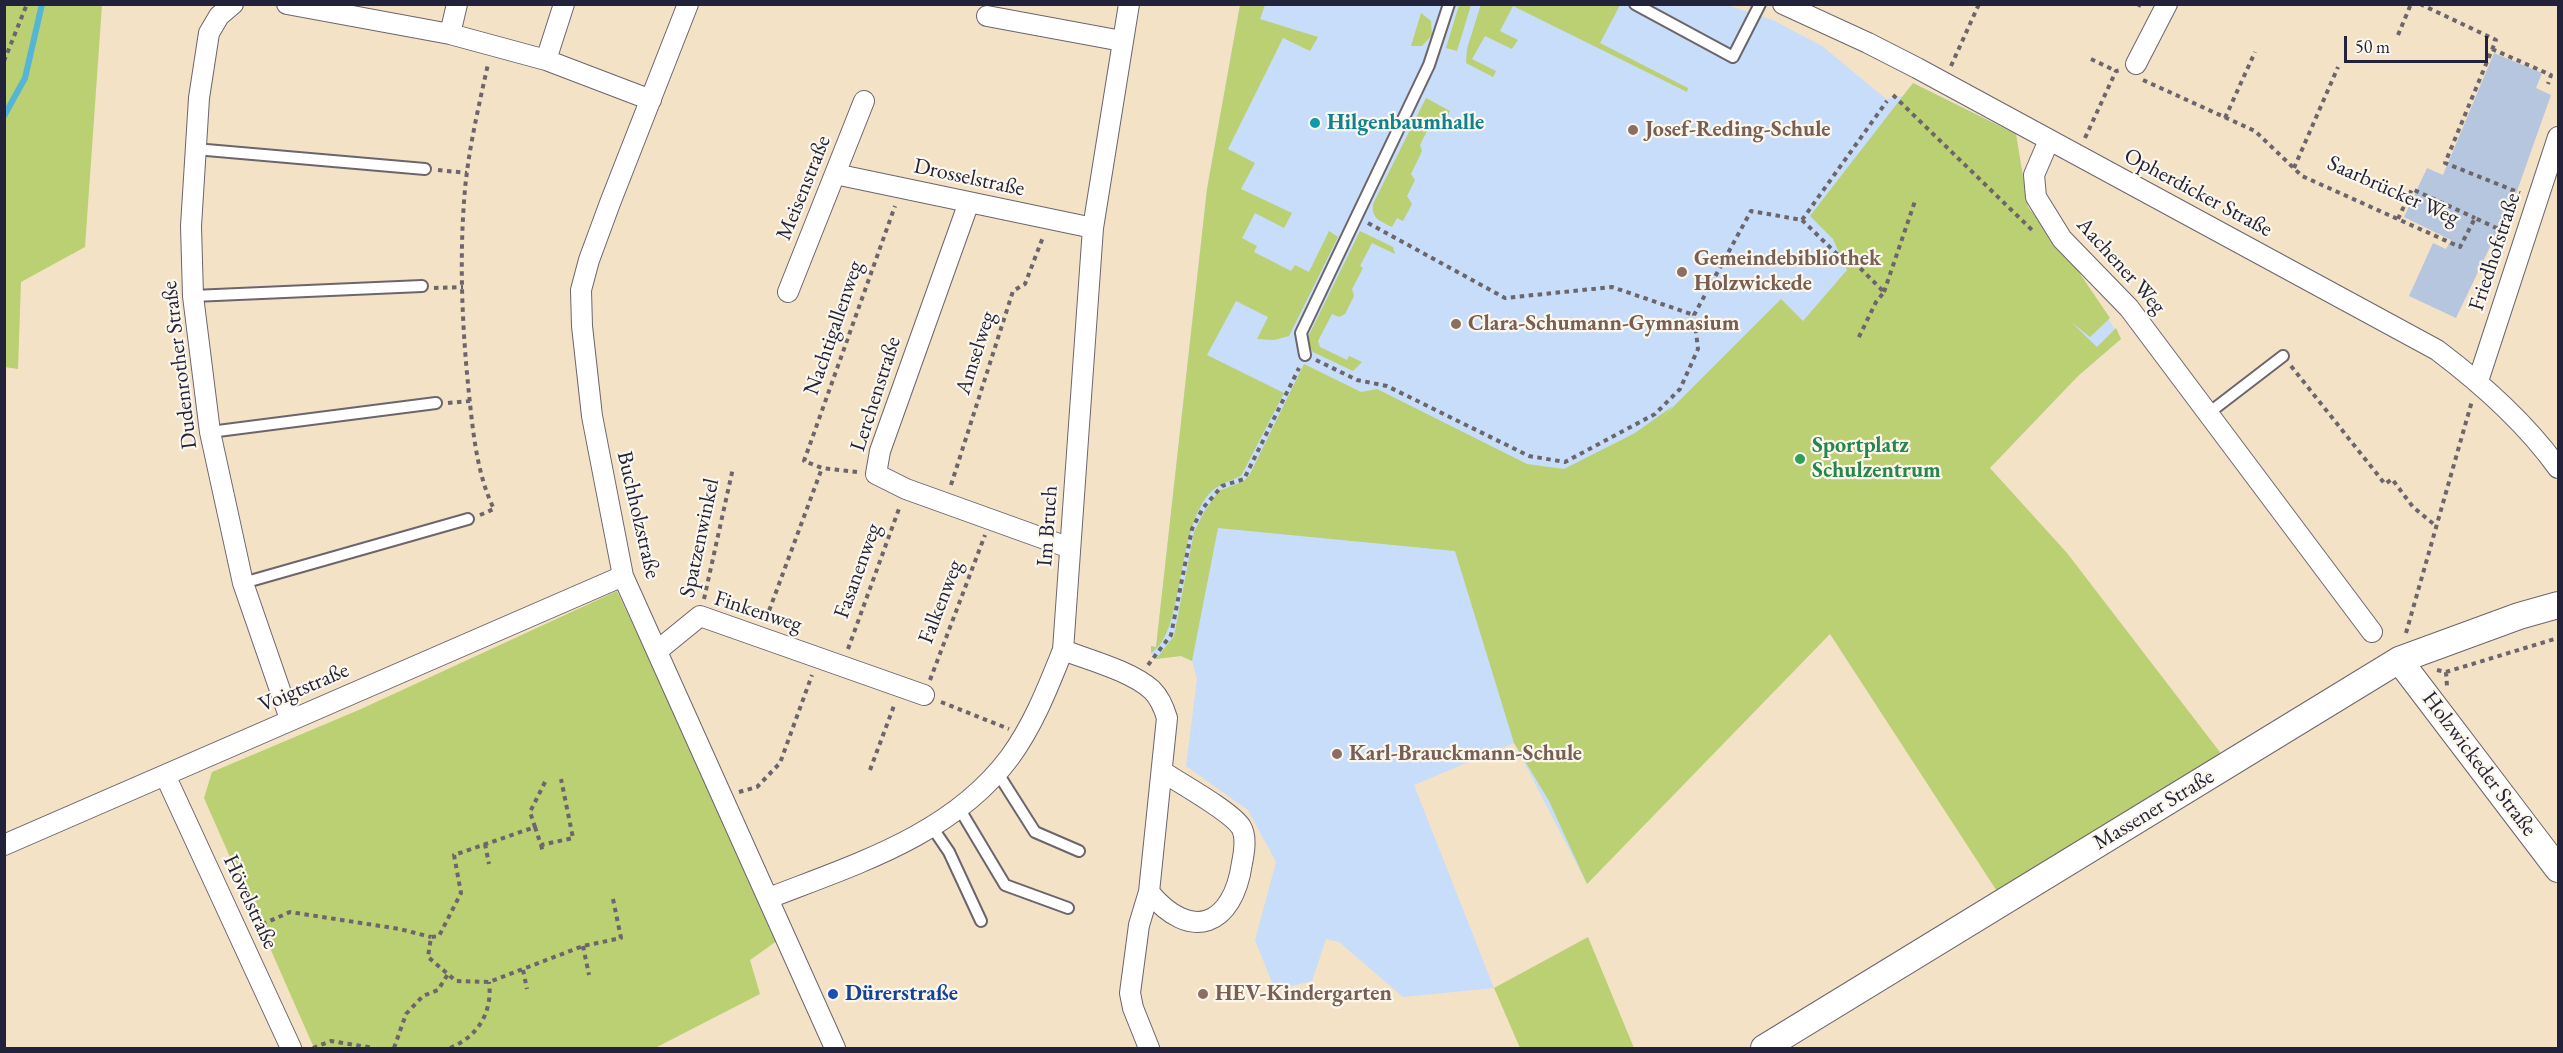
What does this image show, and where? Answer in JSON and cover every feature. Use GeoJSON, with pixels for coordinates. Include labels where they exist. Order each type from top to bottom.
{"type":"FeatureCollection","features":[{"type":"Feature","properties":{"kind":"street","name":"Dudenrother Straße"},"geometry":{"type":"LineString","coordinates":[[233,4],[219,16],[209,33],[199,98],[191,226],[193,296],[210,432],[243,583],[290,719]]}},
{"type":"Feature","properties":{"kind":"street"},"geometry":{"type":"LineString","coordinates":[[287,4],[335,9],[450,34],[546,60],[651,99]]}},
{"type":"Feature","properties":{"kind":"street"},"geometry":{"type":"LineString","coordinates":[[450,34],[457,4]]}},
{"type":"Feature","properties":{"kind":"street"},"geometry":{"type":"LineString","coordinates":[[546,60],[564,4]]}},
{"type":"Feature","properties":{"kind":"street","name":"Buchholzstraße"},"geometry":{"type":"LineString","coordinates":[[688,4],[603,222],[581,290],[582,326],[592,416],[623,576],[836,1048]]}},
{"type":"Feature","properties":{"kind":"street","name":"Im Bruch"},"geometry":{"type":"LineString","coordinates":[[769,898],[876,857],[932,827],[959,808],[997,772],[1024,735],[1045,695],[1063,650],[1093,228],[1129,4]]}},
{"type":"Feature","properties":{"kind":"street","name":"Opherdicker Straße"},"geometry":{"type":"LineString","coordinates":[[1783,4],[1827,13],[1943,83],[2437,350],[2478,381],[2540,443],[2559,468]]}},
{"type":"Feature","properties":{"kind":"street"},"geometry":{"type":"LineString","coordinates":[[2134,69],[2167,4]]}},
{"type":"Feature","properties":{"kind":"street"},"geometry":{"type":"LineString","coordinates":[[987,16],[1122,41]]}},
{"type":"Feature","properties":{"kind":"street","name":"Meisenstraße"},"geometry":{"type":"LineString","coordinates":[[788,292],[864,101]]}},
{"type":"Feature","properties":{"kind":"street","name":"Aachener Weg"},"geometry":{"type":"LineString","coordinates":[[2049,140],[2034,175],[2036,197],[2062,239],[2129,308],[2210,412],[2372,632]]}},
{"type":"Feature","properties":{"kind":"street","name":"Friedhofstraße"},"geometry":{"type":"LineString","coordinates":[[2478,381],[2558,143]]}},
{"type":"Feature","properties":{"kind":"street","name":"Drosselstraße"},"geometry":{"type":"LineString","coordinates":[[835,174],[1049,221],[1093,228]]}},
{"type":"Feature","properties":{"kind":"street","name":"Lerchenstraße"},"geometry":{"type":"LineString","coordinates":[[969,202],[880,451],[876,474],[906,489],[1070,548]]}},
{"type":"Feature","properties":{"kind":"street","name":"Voigtstraße"},"geometry":{"type":"LineString","coordinates":[[4,845],[623,576]]}},
{"type":"Feature","properties":{"kind":"street","name":"Massener Straße"},"geometry":{"type":"LineString","coordinates":[[1764,1048],[2399,660],[2519,616],[2559,605]]}},
{"type":"Feature","properties":{"kind":"street","name":"Finkenweg"},"geometry":{"type":"LineString","coordinates":[[657,651],[700,616],[760,635],[924,695]]}},
{"type":"Feature","properties":{"kind":"street"},"geometry":{"type":"LineString","coordinates":[[1063,650],[1135,679],[1152,690],[1162,702],[1167,718],[1149,892],[1139,925],[1130,993],[1133,1008],[1149,1048]]}},
{"type":"Feature","properties":{"kind":"street","name":"Holzwickeder Straße"},"geometry":{"type":"LineString","coordinates":[[2399,660],[2559,869]]}},
{"type":"Feature","properties":{"kind":"street"},"geometry":{"type":"LineString","coordinates":[[1149,892],[1160,906],[1175,916],[1190,924],[1204,923],[1220,914],[1230,903],[1240,878],[1245,846],[1241,828],[1221,810],[1163,772]]}},
{"type":"Feature","properties":{"kind":"street","name":"Hövelstraße"},"geometry":{"type":"LineString","coordinates":[[165,775],[291,1048]]}},
{"type":"Feature","properties":{"kind":"lane"},"geometry":{"type":"LineString","coordinates":[[1305,355],[1301,333],[1429,65],[1449,4]]}},
{"type":"Feature","properties":{"kind":"lane"},"geometry":{"type":"LineString","coordinates":[[1635,4],[1733,57],[1760,4]]}},
{"type":"Feature","properties":{"kind":"lane"},"geometry":{"type":"LineString","coordinates":[[195,149],[425,169]]}},
{"type":"Feature","properties":{"kind":"lane"},"geometry":{"type":"LineString","coordinates":[[193,296],[422,286]]}},
{"type":"Feature","properties":{"kind":"lane"},"geometry":{"type":"LineString","coordinates":[[2210,412],[2283,356]]}},
{"type":"Feature","properties":{"kind":"lane"},"geometry":{"type":"LineString","coordinates":[[210,432],[436,403]]}},
{"type":"Feature","properties":{"kind":"lane"},"geometry":{"type":"LineString","coordinates":[[243,583],[468,519]]}},
{"type":"Feature","properties":{"kind":"lane"},"geometry":{"type":"LineString","coordinates":[[997,772],[1035,832],[1079,850]]}},
{"type":"Feature","properties":{"kind":"lane"},"geometry":{"type":"LineString","coordinates":[[959,808],[1005,885],[1068,908]]}},
{"type":"Feature","properties":{"kind":"lane"},"geometry":{"type":"LineString","coordinates":[[932,827],[949,852],[981,921]]}},
{"type":"Feature","properties":{"kind":"path"},"geometry":{"type":"LineString","coordinates":[[4,61],[27,4]]}},
{"type":"Feature","properties":{"kind":"path"},"geometry":{"type":"LineString","coordinates":[[1943,83],[1979,4]]}},
{"type":"Feature","properties":{"kind":"path"},"geometry":{"type":"LineString","coordinates":[[2398,34],[2411,4]]}},
{"type":"Feature","properties":{"kind":"path"},"geometry":{"type":"LineString","coordinates":[[2420,4],[2496,40],[2445,163],[2538,200]]}},
{"type":"Feature","properties":{"kind":"path"},"geometry":{"type":"LineString","coordinates":[[483,513],[494,509],[485,492],[470,401],[462,246],[468,173],[492,45]]}},
{"type":"Feature","properties":{"kind":"path"},"geometry":{"type":"LineString","coordinates":[[2493,49],[2552,75],[2547,84]]}},
{"type":"Feature","properties":{"kind":"path"},"geometry":{"type":"LineString","coordinates":[[2225,118],[2255,52]]}},
{"type":"Feature","properties":{"kind":"path"},"geometry":{"type":"LineString","coordinates":[[2091,59],[2116,71],[2134,69]]}},
{"type":"Feature","properties":{"kind":"path","name":"Saarbrücker Weg"},"geometry":{"type":"LineString","coordinates":[[2294,169],[2338,67]]}},
{"type":"Feature","properties":{"kind":"path","name":"Saarbrücker Weg"},"geometry":{"type":"LineString","coordinates":[[2134,69],[2225,118],[2255,131],[2302,176],[2460,247],[2475,218],[2524,241]]}},
{"type":"Feature","properties":{"kind":"path"},"geometry":{"type":"LineString","coordinates":[[2078,156],[2116,71]]}},
{"type":"Feature","properties":{"kind":"path"},"geometry":{"type":"LineString","coordinates":[[1893,95],[2037,235]]}},
{"type":"Feature","properties":{"kind":"path"},"geometry":{"type":"LineString","coordinates":[[1802,220],[1887,101]]}},
{"type":"Feature","properties":{"kind":"path"},"geometry":{"type":"LineString","coordinates":[[425,169],[468,173]]}},
{"type":"Feature","properties":{"kind":"path","name":"Nachtigallenweg"},"geometry":{"type":"LineString","coordinates":[[822,468],[804,461],[901,188]]}},
{"type":"Feature","properties":{"kind":"path"},"geometry":{"type":"LineString","coordinates":[[2398,219],[2412,189],[2475,218]]}},
{"type":"Feature","properties":{"kind":"path"},"geometry":{"type":"LineString","coordinates":[[1857,341],[1876,302],[1884,292],[1915,201]]}},
{"type":"Feature","properties":{"kind":"path"},"geometry":{"type":"LineString","coordinates":[[1135,679],[1171,635],[1192,529],[1203,508],[1222,486],[1244,479],[1305,355],[1357,380],[1387,386],[1529,456],[1565,462],[1655,414],[1680,389],[1698,348],[1694,315],[1751,211],[1750,203]]}},
{"type":"Feature","properties":{"kind":"path"},"geometry":{"type":"LineString","coordinates":[[1751,211],[1802,220],[1840,257],[1845,253],[1884,292]]}},
{"type":"Feature","properties":{"kind":"path"},"geometry":{"type":"LineString","coordinates":[[1357,217],[1424,256],[1505,298],[1612,287],[1694,315]]}},
{"type":"Feature","properties":{"kind":"path","name":"Amselweg"},"geometry":{"type":"LineString","coordinates":[[945,503],[1013,291],[1025,284],[1049,221]]}},
{"type":"Feature","properties":{"kind":"path"},"geometry":{"type":"LineString","coordinates":[[422,286],[426,288],[463,287]]}},
{"type":"Feature","properties":{"kind":"path"},"geometry":{"type":"LineString","coordinates":[[2283,356],[2385,484],[2392,479],[2413,507],[2436,526]]}},
{"type":"Feature","properties":{"kind":"path"},"geometry":{"type":"LineString","coordinates":[[2399,660],[2478,381]]}},
{"type":"Feature","properties":{"kind":"path"},"geometry":{"type":"LineString","coordinates":[[436,403],[470,401]]}},
{"type":"Feature","properties":{"kind":"path","name":"Spatzenwinkel"},"geometry":{"type":"LineString","coordinates":[[700,616],[733,468]]}},
{"type":"Feature","properties":{"kind":"path"},"geometry":{"type":"LineString","coordinates":[[760,635],[822,468],[876,474]]}},
{"type":"Feature","properties":{"kind":"path","name":"Fasanenweg"},"geometry":{"type":"LineString","coordinates":[[842,665],[906,489]]}},
{"type":"Feature","properties":{"kind":"path","name":"Falkenweg"},"geometry":{"type":"LineString","coordinates":[[924,695],[990,520]]}},
{"type":"Feature","properties":{"kind":"path"},"geometry":{"type":"LineString","coordinates":[[2447,687],[2446,672],[2559,638]]}},
{"type":"Feature","properties":{"kind":"path","name":"Finkenweg"},"geometry":{"type":"LineString","coordinates":[[724,797],[757,787],[780,763],[818,658]]}},
{"type":"Feature","properties":{"kind":"path"},"geometry":{"type":"LineString","coordinates":[[870,770],[900,688]]}},
{"type":"Feature","properties":{"kind":"path"},"geometry":{"type":"LineString","coordinates":[[924,695],[1024,735]]}},
{"type":"Feature","properties":{"kind":"path"},"geometry":{"type":"LineString","coordinates":[[541,845],[573,838],[561,780]]}},
{"type":"Feature","properties":{"kind":"path"},"geometry":{"type":"LineString","coordinates":[[543,852],[530,812],[545,782]]}},
{"type":"Feature","properties":{"kind":"path"},"geometry":{"type":"LineString","coordinates":[[239,935],[290,912],[390,927],[431,937],[440,936],[461,893],[454,855],[534,827]]}},
{"type":"Feature","properties":{"kind":"path"},"geometry":{"type":"LineString","coordinates":[[485,844],[489,864]]}},
{"type":"Feature","properties":{"kind":"path"},"geometry":{"type":"LineString","coordinates":[[431,937],[428,957],[456,981],[489,982],[583,946],[621,938],[613,899]]}},
{"type":"Feature","properties":{"kind":"path"},"geometry":{"type":"LineString","coordinates":[[583,946],[589,975]]}},
{"type":"Feature","properties":{"kind":"path"},"geometry":{"type":"LineString","coordinates":[[523,970],[527,988]]}},
{"type":"Feature","properties":{"kind":"path"},"geometry":{"type":"LineString","coordinates":[[394,1048],[406,1014],[423,996],[438,990],[448,974]]}},
{"type":"Feature","properties":{"kind":"path"},"geometry":{"type":"LineString","coordinates":[[450,1048],[471,1036],[483,1022],[490,997],[489,982]]}},
{"type":"Feature","properties":{"kind":"path"},"geometry":{"type":"LineString","coordinates":[[313,1048],[331,1041],[374,1048]]}},
{"type":"Feature","properties":{"kind":"shaded area"},"geometry":{"type":"Polygon","coordinates":[[[1724,4],[1773,20],[1822,46],[1886,99],[1903,96],[1913,83],[2016,134],[2028,207],[2072,262],[2121,339],[2078,376],[1587,884],[1514,743],[1414,785],[1494,988],[1403,997],[1339,942],[1326,939],[1312,981],[1275,990],[1255,940],[1276,862],[1248,810],[1186,766],[1197,679],[1192,661],[1181,656],[1156,659],[1151,653],[1151,646],[1156,647],[1207,189],[1240,5],[1724,4]]]}},
{"type":"Feature","properties":{"kind":"shaded area"},"geometry":{"type":"Polygon","coordinates":[[[2494,53],[2542,73],[2536,88],[2551,95],[2511,208],[2509,207],[2456,318],[2409,296],[2433,243],[2446,249],[2451,240],[2404,217],[2427,168],[2443,175],[2494,53]]]}},
{"type":"Feature","properties":{"kind":"green space"},"geometry":{"type":"Polygon","coordinates":[[[5,4],[102,5],[85,247],[21,282],[18,369],[4,367],[5,4]]]}},
{"type":"Feature","properties":{"kind":"green space"},"geometry":{"type":"Polygon","coordinates":[[[1481,4],[1620,5],[1600,43],[1688,88],[1687,92],[1513,6],[1500,31],[1518,40],[1512,49],[1485,36],[1472,59],[1496,71],[1493,77],[1466,63],[1467,49],[1481,4]]]}},
{"type":"Feature","properties":{"kind":"green space"},"geometry":{"type":"Polygon","coordinates":[[[1240,5],[1265,5],[1260,19],[1318,37],[1310,51],[1283,38],[1228,149],[1255,163],[1241,189],[1292,213],[1284,228],[1255,213],[1242,238],[1257,246],[1254,252],[1291,271],[1295,265],[1309,272],[1329,231],[1338,237],[1289,336],[1274,340],[1257,339],[1268,317],[1236,301],[1207,355],[1284,393],[1241,476],[1212,491],[1198,511],[1190,532],[1170,625],[1162,642],[1151,653],[1151,646],[1156,647],[1207,189],[1240,5]]]}},
{"type":"Feature","properties":{"kind":"green space"},"geometry":{"type":"Polygon","coordinates":[[[1459,5],[1471,5],[1457,51],[1446,48],[1459,5]]]}},
{"type":"Feature","properties":{"kind":"green space"},"geometry":{"type":"Polygon","coordinates":[[[1421,13],[1431,21],[1432,35],[1422,46],[1411,46],[1421,13]]]}},
{"type":"Feature","properties":{"kind":"green space"},"geometry":{"type":"Polygon","coordinates":[[[1913,83],[2016,134],[2028,207],[2072,262],[2110,318],[2090,337],[2071,322],[2097,347],[2116,328],[2121,339],[2078,376],[1990,468],[2067,553],[2226,760],[2004,902],[1830,634],[1587,884],[1549,801],[1514,743],[1455,551],[1218,528],[1192,661],[1181,656],[1156,659],[1174,636],[1194,532],[1204,512],[1219,491],[1244,481],[1250,474],[1304,364],[1361,392],[1377,389],[1527,464],[1564,469],[1635,433],[1673,406],[1660,420],[1781,299],[1803,321],[1847,270],[1833,239],[1810,216],[1913,83]]]}},
{"type":"Feature","properties":{"kind":"green space"},"geometry":{"type":"Polygon","coordinates":[[[1426,98],[1450,111],[1440,132],[1429,127],[1420,145],[1422,151],[1411,174],[1415,180],[1407,196],[1412,204],[1403,221],[1397,218],[1392,227],[1375,216],[1373,204],[1426,98]]]}},
{"type":"Feature","properties":{"kind":"green space"},"geometry":{"type":"Polygon","coordinates":[[[1360,231],[1393,247],[1395,254],[1372,243],[1360,266],[1363,268],[1352,289],[1354,296],[1345,314],[1339,317],[1332,314],[1318,341],[1320,347],[1347,360],[1349,356],[1362,362],[1353,371],[1313,352],[1308,344],[1309,335],[1360,231]]]}},
{"type":"Feature","properties":{"kind":"green space"},"geometry":{"type":"Polygon","coordinates":[[[617,591],[781,938],[750,960],[760,994],[655,1048],[314,1048],[204,798],[212,772],[361,709],[617,591]]]}},
{"type":"Feature","properties":{"kind":"green space"},"geometry":{"type":"Polygon","coordinates":[[[1588,937],[1634,1048],[1520,1048],[1494,988],[1588,937]]]}},
{"type":"Feature","properties":{"kind":"waterway"},"geometry":{"type":"LineString","coordinates":[[4,116],[25,78],[42,4]]}},
{"type":"Feature","properties":{"kind":"place","name":"Hilgenbaumhalle"},"geometry":{"type":"Point","coordinates":[1315,123]}},
{"type":"Feature","properties":{"kind":"place","name":"Josef-Reding-Schule"},"geometry":{"type":"Point","coordinates":[1633,130]}},
{"type":"Feature","properties":{"kind":"place","name":"Gemeindebibliothek Holzwickede"},"geometry":{"type":"Point","coordinates":[1682,272]}},
{"type":"Feature","properties":{"kind":"place","name":"Clara-Schumann-Gymnasium"},"geometry":{"type":"Point","coordinates":[1456,324]}},
{"type":"Feature","properties":{"kind":"place","name":"Sportplatz Schulzentrum"},"geometry":{"type":"Point","coordinates":[1800,459]}},
{"type":"Feature","properties":{"kind":"place","name":"Karl-Brauckmann-Schule"},"geometry":{"type":"Point","coordinates":[1337,754]}},
{"type":"Feature","properties":{"kind":"place","name":"Dürerstraße"},"geometry":{"type":"Point","coordinates":[833,994]}},
{"type":"Feature","properties":{"kind":"place","name":"HEV-Kindergarten"},"geometry":{"type":"Point","coordinates":[1203,994]}}]}
